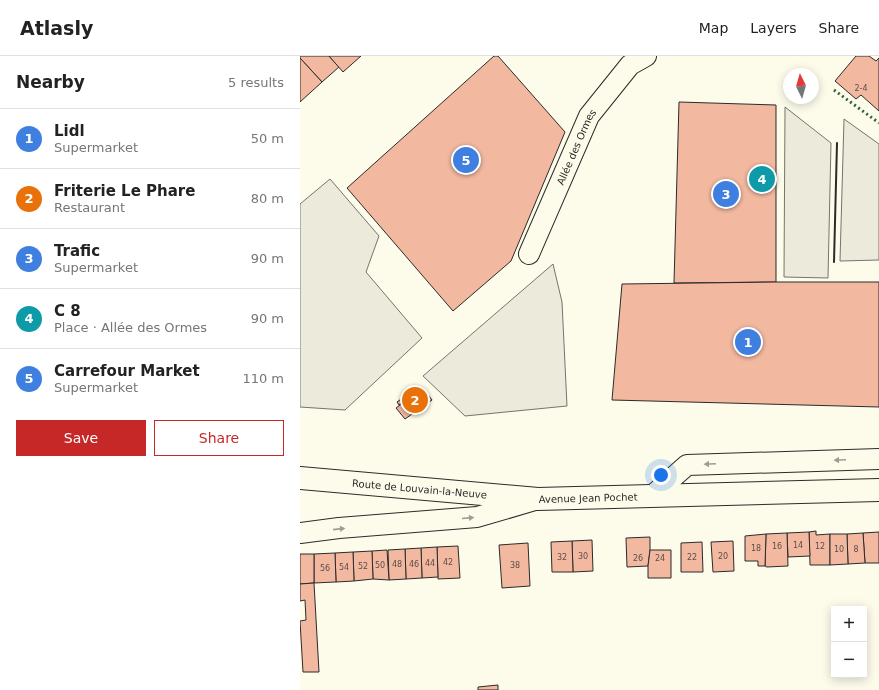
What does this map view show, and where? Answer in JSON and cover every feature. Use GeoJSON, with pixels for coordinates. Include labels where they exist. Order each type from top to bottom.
{"type":"FeatureCollection","features":[{"type":"Feature","properties":{"kind":"main road","name":"Route de Louvain-la-Neuve"},"geometry":{"type":"LineString","coordinates":[[300,478],[538,499]]}},
{"type":"Feature","properties":{"kind":"main road","name":"Avenue Jean Pochet"},"geometry":{"type":"LineString","coordinates":[[538,499],[879,490]]}},
{"type":"Feature","properties":{"kind":"street","name":"Allée des Ormes"},"geometry":{"type":"LineString","coordinates":[[529,254],[589,116],[633,59]]}},
{"type":"Feature","properties":{"kind":"street"},"geometry":{"type":"LineString","coordinates":[[652,496],[687,465],[879,459]]}},
{"type":"Feature","properties":{"kind":"street","name":"Avenue Jean Pochet"},"geometry":{"type":"LineString","coordinates":[[300,533],[339,528],[477,518],[538,499]]}},
{"type":"Feature","properties":{"kind":"shaded area"},"geometry":{"type":"Polygon","coordinates":[[[785,107],[831,143],[828,278],[784,277],[785,107]]]}},
{"type":"Feature","properties":{"kind":"shaded area"},"geometry":{"type":"Polygon","coordinates":[[[844,119],[879,144],[879,260],[840,261],[844,119]]]}},
{"type":"Feature","properties":{"kind":"shaded area"},"geometry":{"type":"Polygon","coordinates":[[[330,179],[379,236],[366,272],[422,338],[345,410],[300,407],[300,204],[330,179]]]}},
{"type":"Feature","properties":{"kind":"shaded area"},"geometry":{"type":"Polygon","coordinates":[[[553,264],[562,302],[567,406],[465,416],[423,376],[553,264]]]}},
{"type":"Feature","properties":{"kind":"building"},"geometry":{"type":"Polygon","coordinates":[[[300,56],[329,56],[339,67],[322,82],[300,58],[300,56]]]}},
{"type":"Feature","properties":{"kind":"building"},"geometry":{"type":"Polygon","coordinates":[[[329,56],[361,56],[343,72],[329,56]]]}},
{"type":"Feature","properties":{"kind":"building"},"geometry":{"type":"Polygon","coordinates":[[[494,56],[498,56],[565,132],[511,261],[453,311],[347,188],[494,56]]]}},
{"type":"Feature","properties":{"kind":"building"},"geometry":{"type":"Polygon","coordinates":[[[856,56],[869,56],[876,61],[879,58],[879,111],[861,95],[856,99],[835,81],[856,56]]]}},
{"type":"Feature","properties":{"kind":"building"},"geometry":{"type":"Polygon","coordinates":[[[300,58],[322,82],[300,102],[300,58]]]}},
{"type":"Feature","properties":{"kind":"building"},"geometry":{"type":"Polygon","coordinates":[[[679,102],[776,105],[776,282],[674,283],[679,102]]]}},
{"type":"Feature","properties":{"kind":"building"},"geometry":{"type":"Polygon","coordinates":[[[879,282],[879,407],[612,400],[622,284],[879,282]]]}},
{"type":"Feature","properties":{"kind":"building"},"geometry":{"type":"Polygon","coordinates":[[[418,387],[420,391],[399,405],[397,402],[418,387]]]}},
{"type":"Feature","properties":{"kind":"building"},"geometry":{"type":"Polygon","coordinates":[[[423,388],[432,400],[405,419],[396,408],[423,388]]]}},
{"type":"Feature","properties":{"kind":"building"},"geometry":{"type":"Polygon","coordinates":[[[816,531],[816,535],[830,534],[830,565],[810,565],[809,532],[816,531]]]}},
{"type":"Feature","properties":{"kind":"building"},"geometry":{"type":"Polygon","coordinates":[[[809,532],[810,556],[788,557],[787,533],[809,532]]]}},
{"type":"Feature","properties":{"kind":"building"},"geometry":{"type":"Polygon","coordinates":[[[879,532],[879,563],[865,563],[863,533],[879,532]]]}},
{"type":"Feature","properties":{"kind":"building"},"geometry":{"type":"Polygon","coordinates":[[[787,533],[788,566],[765,566],[766,534],[787,533]]]}},
{"type":"Feature","properties":{"kind":"building"},"geometry":{"type":"Polygon","coordinates":[[[863,533],[865,563],[848,564],[847,534],[863,533]]]}},
{"type":"Feature","properties":{"kind":"building"},"geometry":{"type":"Polygon","coordinates":[[[766,534],[765,566],[758,566],[758,561],[745,561],[745,536],[766,534]]]}},
{"type":"Feature","properties":{"kind":"building"},"geometry":{"type":"Polygon","coordinates":[[[830,534],[847,534],[848,564],[830,565],[830,534]]]}},
{"type":"Feature","properties":{"kind":"building"},"geometry":{"type":"Polygon","coordinates":[[[650,537],[648,566],[627,567],[626,538],[650,537]]]}},
{"type":"Feature","properties":{"kind":"building"},"geometry":{"type":"Polygon","coordinates":[[[592,540],[593,571],[573,572],[572,541],[592,540]]]}},
{"type":"Feature","properties":{"kind":"building"},"geometry":{"type":"Polygon","coordinates":[[[572,541],[573,572],[552,572],[551,542],[572,541]]]}},
{"type":"Feature","properties":{"kind":"building"},"geometry":{"type":"Polygon","coordinates":[[[733,541],[734,571],[713,572],[711,542],[733,541]]]}},
{"type":"Feature","properties":{"kind":"building"},"geometry":{"type":"Polygon","coordinates":[[[702,542],[703,572],[681,572],[681,543],[702,542]]]}},
{"type":"Feature","properties":{"kind":"building"},"geometry":{"type":"Polygon","coordinates":[[[528,543],[530,586],[502,588],[499,545],[528,543]]]}},
{"type":"Feature","properties":{"kind":"building"},"geometry":{"type":"Polygon","coordinates":[[[458,546],[460,578],[438,579],[437,547],[458,546]]]}},
{"type":"Feature","properties":{"kind":"building"},"geometry":{"type":"Polygon","coordinates":[[[437,547],[438,577],[422,578],[421,548],[437,547]]]}},
{"type":"Feature","properties":{"kind":"building"},"geometry":{"type":"Polygon","coordinates":[[[421,548],[422,578],[406,579],[405,549],[421,548]]]}},
{"type":"Feature","properties":{"kind":"building"},"geometry":{"type":"Polygon","coordinates":[[[405,549],[406,579],[389,580],[388,550],[405,549]]]}},
{"type":"Feature","properties":{"kind":"building"},"geometry":{"type":"Polygon","coordinates":[[[387,550],[389,580],[373,579],[372,551],[387,550]]]}},
{"type":"Feature","properties":{"kind":"building"},"geometry":{"type":"Polygon","coordinates":[[[650,550],[671,550],[671,578],[648,578],[650,550]]]}},
{"type":"Feature","properties":{"kind":"building"},"geometry":{"type":"Polygon","coordinates":[[[372,551],[373,579],[354,581],[353,552],[372,551]]]}},
{"type":"Feature","properties":{"kind":"building"},"geometry":{"type":"Polygon","coordinates":[[[353,552],[354,581],[336,582],[335,553],[353,552]]]}},
{"type":"Feature","properties":{"kind":"building"},"geometry":{"type":"Polygon","coordinates":[[[335,553],[336,582],[314,583],[314,554],[335,553]]]}},
{"type":"Feature","properties":{"kind":"building"},"geometry":{"type":"Polygon","coordinates":[[[300,554],[314,554],[314,583],[300,584],[300,554]]]}},
{"type":"Feature","properties":{"kind":"building"},"geometry":{"type":"Polygon","coordinates":[[[314,583],[319,672],[303,672],[300,621],[306,620],[305,600],[300,601],[300,584],[314,583]]]}},
{"type":"Feature","properties":{"kind":"building"},"geometry":{"type":"Polygon","coordinates":[[[498,685],[498,690],[478,690],[478,687],[498,685]]]}},
{"type":"Feature","properties":{"kind":"hedge"},"geometry":{"type":"LineString","coordinates":[[834,90],[879,123]]}},
{"type":"Feature","properties":{"kind":"wall"},"geometry":{"type":"LineString","coordinates":[[834,262],[837,143]]}},
{"type":"Feature","properties":{"kind":"place","name":"Carrefour Market"},"geometry":{"type":"Point","coordinates":[466,160]}},
{"type":"Feature","properties":{"kind":"place","name":"C 8"},"geometry":{"type":"Point","coordinates":[762,179]}},
{"type":"Feature","properties":{"kind":"place","name":"Trafic"},"geometry":{"type":"Point","coordinates":[726,194]}},
{"type":"Feature","properties":{"kind":"place","name":"Lidl"},"geometry":{"type":"Point","coordinates":[748,342]}},
{"type":"Feature","properties":{"kind":"place","name":"Friterie Le Phare"},"geometry":{"type":"Point","coordinates":[415,400]}}]}
